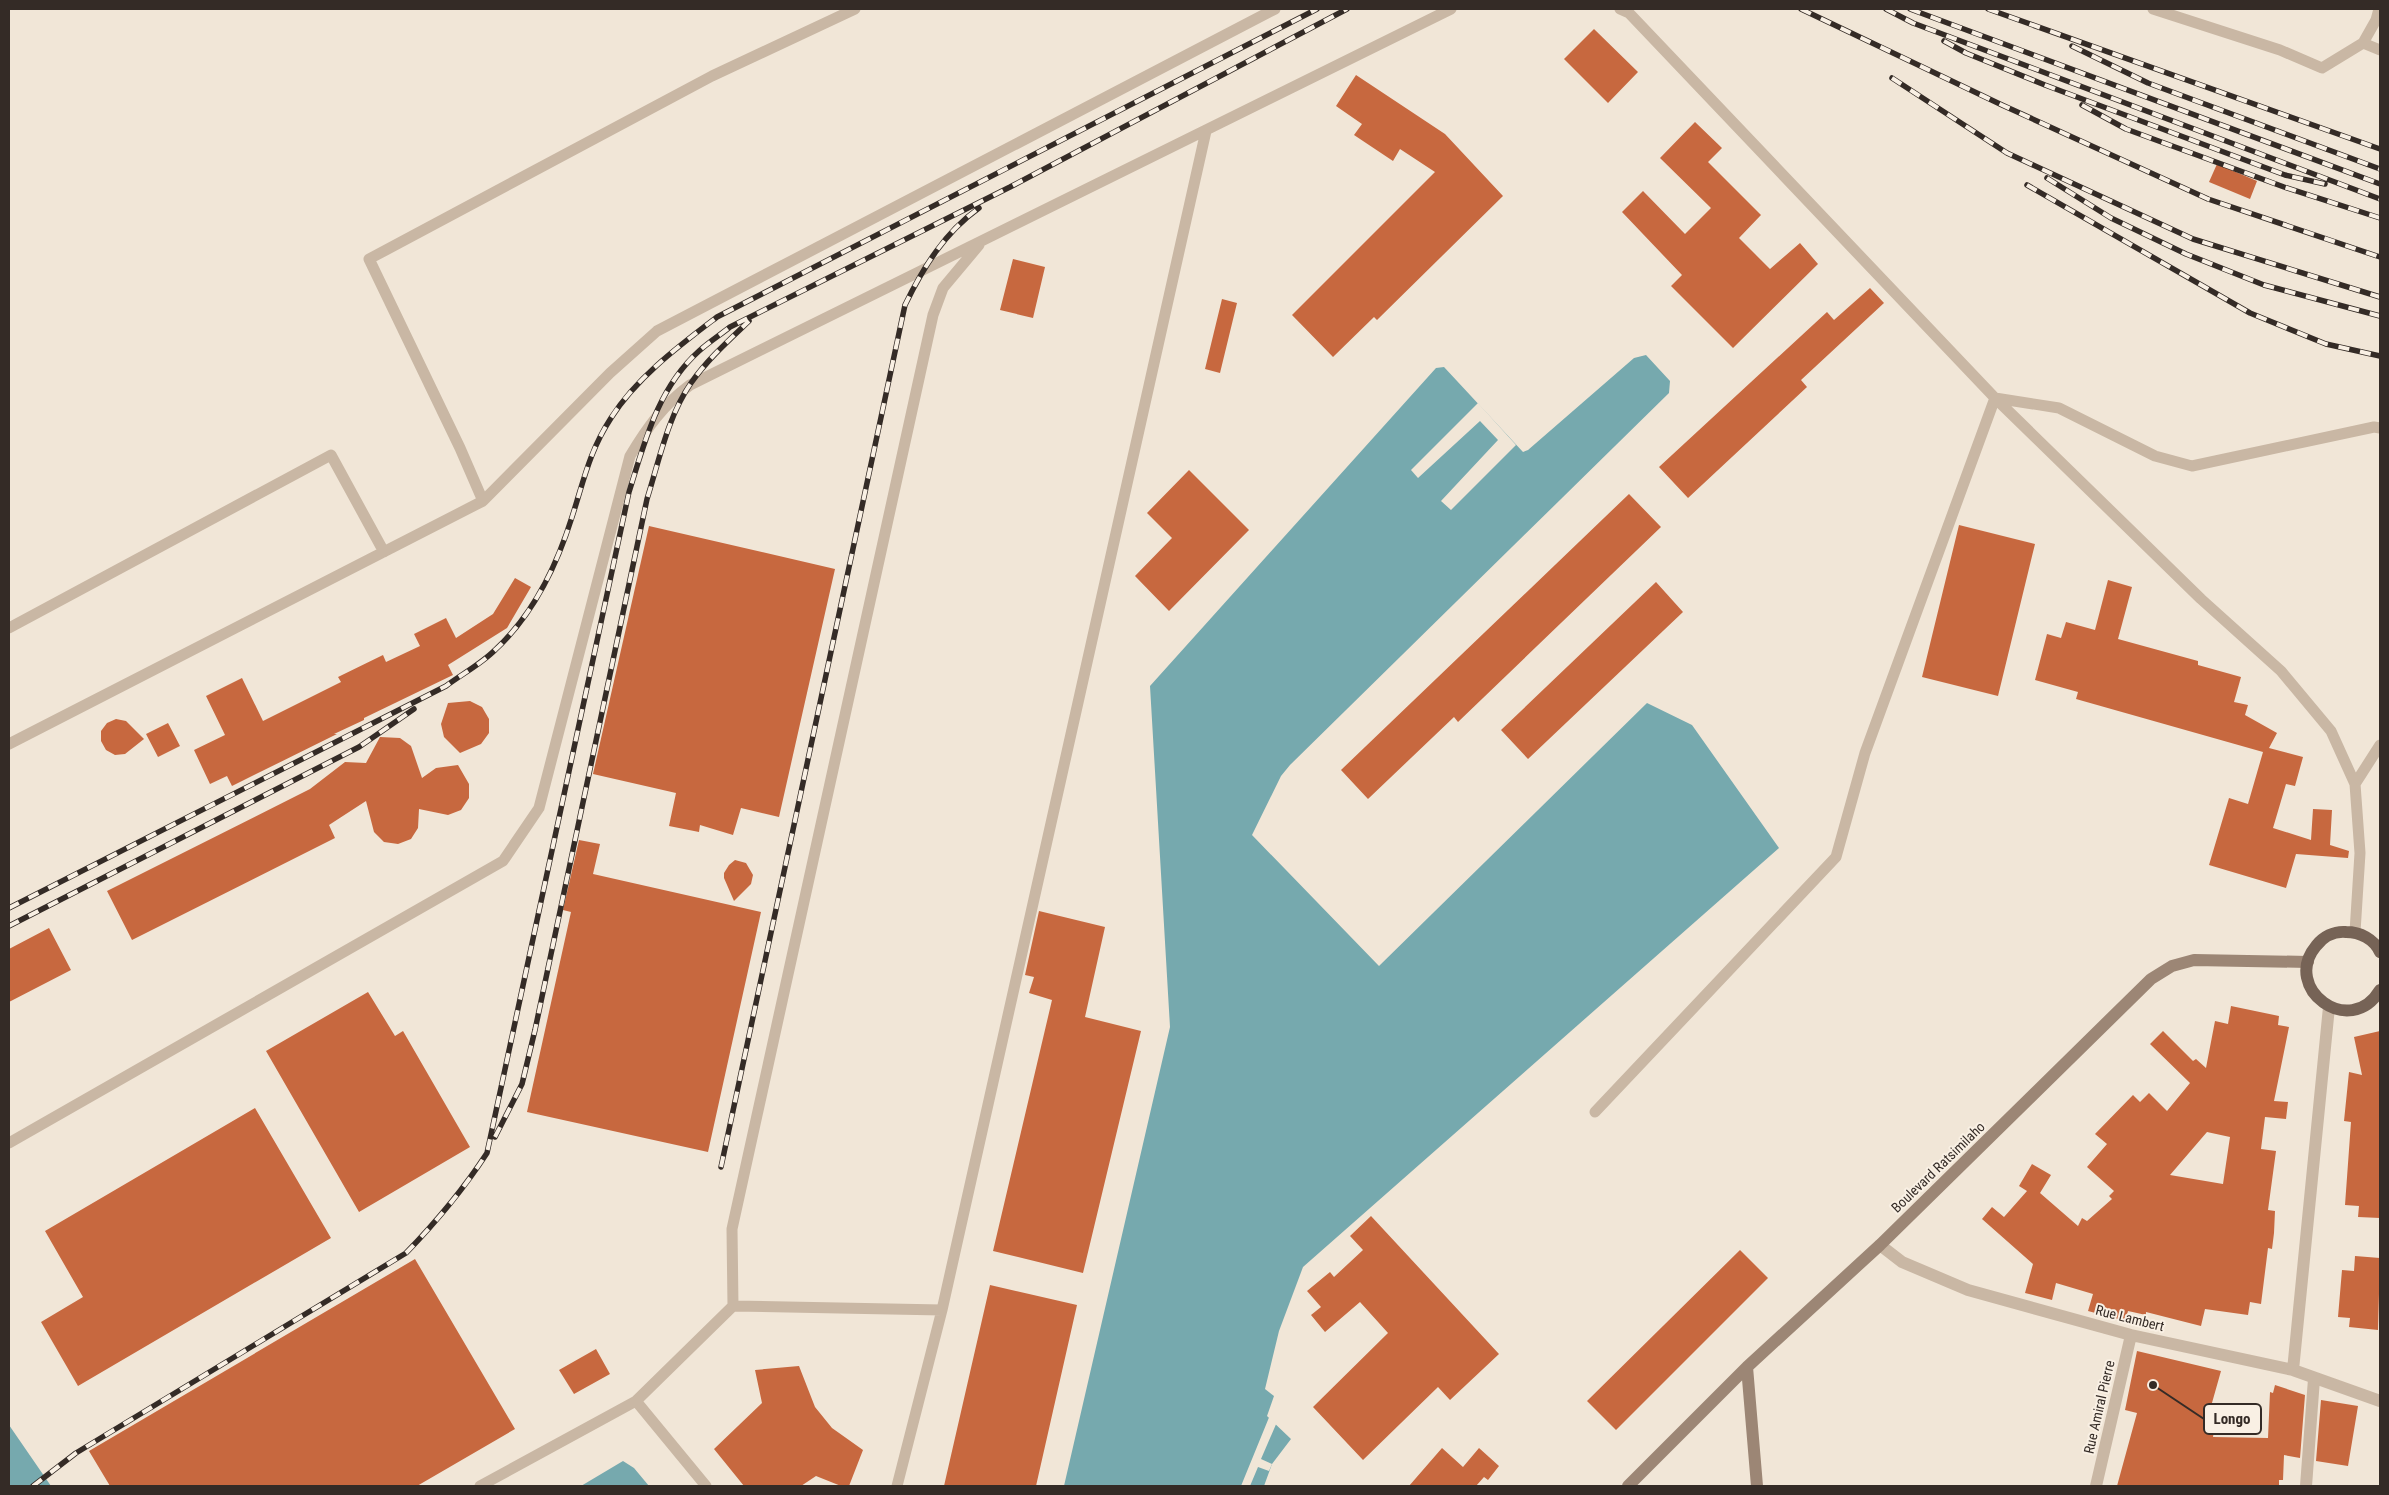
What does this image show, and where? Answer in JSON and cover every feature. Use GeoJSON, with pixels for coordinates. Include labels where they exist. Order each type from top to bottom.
{"type":"FeatureCollection","features":[{"type":"Feature","properties":{"kind":"main road"},"geometry":{"type":"LineString","coordinates":[[2380,952],[2368,938],[2356,932],[2343,931],[2331,934],[2320,941],[2312,951],[2308,962],[2307,976],[2311,988],[2318,999],[2329,1007],[2342,1010],[2354,1010],[2366,1005],[2380,990]]}},
{"type":"Feature","properties":{"kind":"main road","name":"Boulevard Ratsimilaho"},"geometry":{"type":"LineString","coordinates":[[1628,1486],[1747,1367],[1880,1245],[2151,979],[2172,966],[2194,960],[2308,962]]}},
{"type":"Feature","properties":{"kind":"main road"},"geometry":{"type":"LineString","coordinates":[[1747,1367],[1758,1486]]}},
{"type":"Feature","properties":{"kind":"street"},"geometry":{"type":"LineString","coordinates":[[2293,1370],[2329,1007]]}},
{"type":"Feature","properties":{"kind":"street","name":"Rue Lambert"},"geometry":{"type":"LineString","coordinates":[[1880,1245],[1902,1262],[1968,1290],[2131,1335],[2293,1370],[2380,1401]]}},
{"type":"Feature","properties":{"kind":"street","name":"Rue Amiral Pierre"},"geometry":{"type":"LineString","coordinates":[[2096,1486],[2131,1335]]}},
{"type":"Feature","properties":{"kind":"street"},"geometry":{"type":"LineString","coordinates":[[2306,1486],[2314,1379]]}},
{"type":"Feature","properties":{"kind":"lane"},"geometry":{"type":"LineString","coordinates":[[483,501],[460,448],[369,259],[712,76],[855,9]]}},
{"type":"Feature","properties":{"kind":"lane"},"geometry":{"type":"LineString","coordinates":[[9,744],[483,501],[610,373],[657,331],[1275,9]]}},
{"type":"Feature","properties":{"kind":"lane"},"geometry":{"type":"LineString","coordinates":[[9,1143],[503,861],[539,808],[630,456],[650,422],[674,396],[690,385],[1451,9]]}},
{"type":"Feature","properties":{"kind":"lane"},"geometry":{"type":"LineString","coordinates":[[1620,9],[1629,13],[1995,398],[2201,599],[2281,670],[2331,731],[2355,784],[2360,853],[2356,932]]}},
{"type":"Feature","properties":{"kind":"lane"},"geometry":{"type":"LineString","coordinates":[[2153,9],[2280,50],[2322,68],[2363,43],[2376,20],[2379,9]]}},
{"type":"Feature","properties":{"kind":"lane"},"geometry":{"type":"LineString","coordinates":[[2363,43],[2380,50]]}},
{"type":"Feature","properties":{"kind":"lane"},"geometry":{"type":"LineString","coordinates":[[897,1486],[942,1310],[1206,131]]}},
{"type":"Feature","properties":{"kind":"lane"},"geometry":{"type":"LineString","coordinates":[[733,1306],[732,1229],[933,315],[943,288],[982,242]]}},
{"type":"Feature","properties":{"kind":"lane"},"geometry":{"type":"LineString","coordinates":[[1995,398],[2059,408],[2155,456],[2192,466],[2374,427],[2380,428]]}},
{"type":"Feature","properties":{"kind":"lane"},"geometry":{"type":"LineString","coordinates":[[1595,1112],[1836,856],[1864,753],[1995,398]]}},
{"type":"Feature","properties":{"kind":"lane"},"geometry":{"type":"LineString","coordinates":[[9,628],[331,455],[384,552]]}},
{"type":"Feature","properties":{"kind":"lane"},"geometry":{"type":"LineString","coordinates":[[2355,784],[2380,745]]}},
{"type":"Feature","properties":{"kind":"lane"},"geometry":{"type":"LineString","coordinates":[[480,1486],[636,1401],[733,1306],[942,1310]]}},
{"type":"Feature","properties":{"kind":"lane"},"geometry":{"type":"LineString","coordinates":[[636,1401],[706,1486]]}},
{"type":"Feature","properties":{"kind":"water"},"geometry":{"type":"Polygon","coordinates":[[[1646,355],[1670,381],[1669,393],[1290,765],[1281,776],[1252,835],[1379,966],[1647,703],[1692,725],[1779,848],[1303,1267],[1279,1331],[1265,1389],[1274,1396],[1267,1416],[1291,1439],[1272,1464],[1264,1486],[1064,1486],[1170,1027],[1150,686],[1436,368],[1444,367],[1523,452],[1528,450],[1634,358],[1646,355]]]}},
{"type":"Feature","properties":{"kind":"water"},"geometry":{"type":"Polygon","coordinates":[[[9,1425],[51,1486],[9,1486],[9,1425]]]}},
{"type":"Feature","properties":{"kind":"water"},"geometry":{"type":"Polygon","coordinates":[[[623,1461],[634,1468],[649,1486],[581,1486],[623,1461]]]}},
{"type":"Feature","properties":{"kind":"pier"},"geometry":{"type":"Polygon","coordinates":[[[1478,403],[1516,445],[1451,510],[1441,501],[1498,440],[1480,421],[1418,478],[1411,470],[1478,403]]]}},
{"type":"Feature","properties":{"kind":"pier"},"geometry":{"type":"Polygon","coordinates":[[[1270,1415],[1277,1422],[1261,1459],[1272,1464],[1269,1471],[1258,1467],[1250,1486],[1241,1486],[1270,1415]]]}},
{"type":"Feature","properties":{"kind":"building"},"geometry":{"type":"Polygon","coordinates":[[[1594,29],[1638,72],[1608,103],[1564,59],[1594,29]]]}},
{"type":"Feature","properties":{"kind":"building"},"geometry":{"type":"Polygon","coordinates":[[[1356,75],[1445,134],[1503,196],[1377,320],[1374,317],[1333,357],[1292,315],[1435,172],[1400,149],[1393,161],[1354,135],[1362,124],[1336,106],[1356,75]]]}},
{"type":"Feature","properties":{"kind":"building"},"geometry":{"type":"Polygon","coordinates":[[[1695,122],[1722,148],[1708,162],[1761,215],[1739,238],[1770,269],[1800,243],[1818,264],[1733,348],[1671,286],[1682,275],[1622,212],[1643,191],[1685,234],[1711,208],[1660,158],[1695,122]]]}},
{"type":"Feature","properties":{"kind":"building"},"geometry":{"type":"Polygon","coordinates":[[[2217,164],[2257,181],[2250,199],[2209,182],[2217,164]]]}},
{"type":"Feature","properties":{"kind":"building"},"geometry":{"type":"Polygon","coordinates":[[[1013,259],[1045,267],[1033,318],[1000,310],[1013,259]]]}},
{"type":"Feature","properties":{"kind":"building"},"geometry":{"type":"Polygon","coordinates":[[[1870,288],[1884,303],[1801,380],[1807,387],[1688,498],[1659,467],[1827,312],[1834,320],[1870,288]]]}},
{"type":"Feature","properties":{"kind":"building"},"geometry":{"type":"Polygon","coordinates":[[[1222,299],[1237,303],[1220,373],[1205,369],[1222,299]]]}},
{"type":"Feature","properties":{"kind":"building"},"geometry":{"type":"Polygon","coordinates":[[[1189,470],[1249,530],[1169,611],[1135,576],[1172,538],[1147,513],[1189,470]]]}},
{"type":"Feature","properties":{"kind":"building"},"geometry":{"type":"Polygon","coordinates":[[[1629,494],[1661,527],[1458,722],[1454,717],[1368,799],[1341,770],[1629,494]]]}},
{"type":"Feature","properties":{"kind":"building"},"geometry":{"type":"Polygon","coordinates":[[[1959,525],[2035,544],[1998,696],[1922,677],[1959,525]]]}},
{"type":"Feature","properties":{"kind":"building"},"geometry":{"type":"Polygon","coordinates":[[[649,526],[835,569],[779,817],[741,808],[733,835],[700,825],[699,832],[669,826],[676,793],[593,774],[649,526]]]}},
{"type":"Feature","properties":{"kind":"building"},"geometry":{"type":"Polygon","coordinates":[[[515,578],[531,587],[507,628],[448,665],[453,675],[364,718],[364,720],[334,734],[337,734],[232,786],[227,776],[210,784],[194,750],[225,735],[206,696],[242,678],[263,721],[341,682],[338,677],[383,655],[386,662],[420,646],[414,634],[446,618],[456,638],[493,614],[515,578]]]}},
{"type":"Feature","properties":{"kind":"building"},"geometry":{"type":"Polygon","coordinates":[[[2108,580],[2132,587],[2118,639],[2198,661],[2198,665],[2241,677],[2234,702],[2248,705],[2245,715],[2277,733],[2269,748],[2303,757],[2295,786],[2286,784],[2273,828],[2311,840],[2313,809],[2332,810],[2330,845],[2349,851],[2348,858],[2296,854],[2286,888],[2209,865],[2229,798],[2248,804],[2263,752],[2076,699],[2078,692],[2035,680],[2047,634],[2061,638],[2066,622],[2095,630],[2108,580]]]}},
{"type":"Feature","properties":{"kind":"building"},"geometry":{"type":"Polygon","coordinates":[[[1656,582],[1683,612],[1528,759],[1501,730],[1656,582]]]}},
{"type":"Feature","properties":{"kind":"building"},"geometry":{"type":"Polygon","coordinates":[[[470,701],[482,707],[489,719],[489,733],[481,744],[460,753],[444,737],[441,724],[448,703],[470,701]]]}},
{"type":"Feature","properties":{"kind":"building"},"geometry":{"type":"Polygon","coordinates":[[[116,719],[126,721],[144,739],[125,754],[115,755],[106,750],[101,741],[101,731],[107,723],[116,719]]]}},
{"type":"Feature","properties":{"kind":"building"},"geometry":{"type":"Polygon","coordinates":[[[168,723],[180,746],[158,757],[146,734],[168,723]]]}},
{"type":"Feature","properties":{"kind":"building"},"geometry":{"type":"Polygon","coordinates":[[[380,737],[400,738],[411,746],[422,778],[436,768],[458,765],[469,784],[469,798],[461,810],[448,815],[419,809],[418,828],[411,839],[398,844],[384,842],[374,832],[366,801],[329,825],[335,838],[132,940],[107,891],[310,789],[345,762],[366,763],[380,737]]]}},
{"type":"Feature","properties":{"kind":"building"},"geometry":{"type":"Polygon","coordinates":[[[579,840],[600,844],[593,874],[761,912],[708,1152],[527,1112],[571,912],[563,910],[579,840]]]}},
{"type":"Feature","properties":{"kind":"building"},"geometry":{"type":"Polygon","coordinates":[[[735,860],[746,863],[753,875],[751,884],[734,901],[724,878],[724,873],[735,860]]]}},
{"type":"Feature","properties":{"kind":"building"},"geometry":{"type":"Polygon","coordinates":[[[1039,911],[1105,927],[1085,1017],[1141,1031],[1083,1273],[993,1251],[1052,1000],[1029,993],[1034,977],[1025,975],[1039,911]]]}},
{"type":"Feature","properties":{"kind":"building"},"geometry":{"type":"Polygon","coordinates":[[[49,928],[71,970],[9,1002],[9,949],[49,928]]]}},
{"type":"Feature","properties":{"kind":"building"},"geometry":{"type":"Polygon","coordinates":[[[368,992],[395,1036],[403,1031],[470,1147],[359,1212],[266,1051],[368,992]]]}},
{"type":"Feature","properties":{"kind":"building"},"geometry":{"type":"Polygon","coordinates":[[[2231,1006],[2279,1016],[2278,1025],[2289,1027],[2274,1101],[2288,1102],[2286,1119],[2265,1117],[2261,1149],[2276,1151],[2268,1210],[2275,1211],[2274,1233],[2272,1249],[2268,1248],[2261,1304],[2250,1302],[2248,1315],[2205,1309],[2201,1326],[2146,1312],[2146,1315],[2128,1311],[2125,1321],[2088,1311],[2093,1294],[2056,1283],[2052,1300],[2025,1293],[2033,1264],[1982,1219],[1992,1207],[2004,1217],[2027,1191],[2019,1186],[2032,1164],[2051,1175],[2040,1193],[2078,1226],[2082,1218],[2087,1221],[2112,1199],[2109,1196],[2114,1191],[2087,1167],[2107,1144],[2095,1134],[2133,1095],[2140,1102],[2149,1093],[2167,1111],[2190,1083],[2150,1044],[2163,1031],[2193,1061],[2196,1059],[2206,1068],[2215,1021],[2228,1024],[2231,1006]],[[2207,1132],[2170,1175],[2223,1184],[2230,1137],[2207,1132]]]}},
{"type":"Feature","properties":{"kind":"building"},"geometry":{"type":"Polygon","coordinates":[[[2380,1031],[2380,1218],[2358,1217],[2359,1206],[2345,1205],[2351,1122],[2344,1121],[2349,1072],[2362,1075],[2354,1037],[2380,1031]]]}},
{"type":"Feature","properties":{"kind":"building"},"geometry":{"type":"Polygon","coordinates":[[[255,1108],[331,1238],[78,1386],[41,1322],[83,1297],[45,1231],[255,1108]]]}},
{"type":"Feature","properties":{"kind":"building"},"geometry":{"type":"Polygon","coordinates":[[[1371,1216],[1499,1354],[1450,1400],[1438,1387],[1363,1460],[1313,1407],[1388,1333],[1360,1302],[1325,1332],[1311,1315],[1321,1307],[1307,1291],[1330,1272],[1334,1277],[1363,1250],[1350,1236],[1371,1216]]]}},
{"type":"Feature","properties":{"kind":"building"},"geometry":{"type":"Polygon","coordinates":[[[1740,1250],[1768,1278],[1616,1430],[1587,1401],[1740,1250]]]}},
{"type":"Feature","properties":{"kind":"building"},"geometry":{"type":"Polygon","coordinates":[[[2355,1256],[2380,1258],[2378,1330],[2349,1327],[2350,1318],[2338,1317],[2342,1270],[2354,1271],[2355,1256]]]}},
{"type":"Feature","properties":{"kind":"building"},"geometry":{"type":"Polygon","coordinates":[[[415,1259],[515,1429],[417,1486],[110,1486],[89,1451],[415,1259]]]}},
{"type":"Feature","properties":{"kind":"building"},"geometry":{"type":"Polygon","coordinates":[[[990,1285],[1077,1305],[1036,1486],[944,1486],[990,1285]]]}},
{"type":"Feature","properties":{"kind":"building"},"geometry":{"type":"Polygon","coordinates":[[[596,1349],[610,1374],[574,1394],[559,1370],[596,1349]]]}},
{"type":"Feature","properties":{"kind":"building"},"geometry":{"type":"Polygon","coordinates":[[[2137,1351],[2221,1371],[2208,1417],[2216,1418],[2213,1437],[2268,1438],[2270,1392],[2273,1393],[2275,1385],[2305,1395],[2300,1458],[2284,1455],[2283,1480],[2279,1480],[2279,1486],[2117,1486],[2137,1413],[2125,1410],[2137,1351]]]}},
{"type":"Feature","properties":{"kind":"building"},"geometry":{"type":"Polygon","coordinates":[[[799,1366],[815,1407],[832,1428],[863,1450],[849,1486],[841,1486],[816,1476],[801,1486],[744,1486],[714,1449],[762,1403],[755,1370],[799,1366]]]}},
{"type":"Feature","properties":{"kind":"building"},"geometry":{"type":"Polygon","coordinates":[[[2321,1400],[2358,1406],[2348,1466],[2316,1461],[2321,1400]]]}},
{"type":"Feature","properties":{"kind":"building"},"geometry":{"type":"Polygon","coordinates":[[[1442,1448],[1463,1467],[1479,1448],[1499,1466],[1488,1480],[1484,1477],[1476,1486],[1409,1486],[1442,1448]]]}},
{"type":"Feature","properties":{"kind":"railway"},"geometry":{"type":"LineString","coordinates":[[9,908],[446,686],[490,655],[521,621],[551,571],[566,535],[592,455],[604,430],[621,403],[660,363],[717,317],[1317,9]]}},
{"type":"Feature","properties":{"kind":"railway"},"geometry":{"type":"LineString","coordinates":[[33,1486],[76,1453],[406,1253],[449,1205],[487,1153],[629,492],[655,416],[673,381],[685,366],[703,348],[730,327],[1010,187],[1347,9]]}},
{"type":"Feature","properties":{"kind":"railway"},"geometry":{"type":"LineString","coordinates":[[1801,9],[2002,105],[2208,199],[2380,257]]}},
{"type":"Feature","properties":{"kind":"railway"},"geometry":{"type":"LineString","coordinates":[[1886,9],[1913,23],[2380,199]]}},
{"type":"Feature","properties":{"kind":"railway"},"geometry":{"type":"LineString","coordinates":[[1910,9],[2380,184]]}},
{"type":"Feature","properties":{"kind":"railway"},"geometry":{"type":"LineString","coordinates":[[1988,9],[2380,149]]}},
{"type":"Feature","properties":{"kind":"railway"},"geometry":{"type":"LineString","coordinates":[[1944,41],[1966,53],[2045,85],[2285,175],[2325,184]]}},
{"type":"Feature","properties":{"kind":"railway"},"geometry":{"type":"LineString","coordinates":[[2072,46],[2148,83],[2380,169]]}},
{"type":"Feature","properties":{"kind":"railway"},"geometry":{"type":"LineString","coordinates":[[1892,78],[2007,153],[2193,239],[2380,297]]}},
{"type":"Feature","properties":{"kind":"railway"},"geometry":{"type":"LineString","coordinates":[[2082,105],[2126,129],[2284,187],[2380,218]]}},
{"type":"Feature","properties":{"kind":"railway"},"geometry":{"type":"LineString","coordinates":[[2047,178],[2111,218],[2186,254],[2264,285],[2380,316]]}},
{"type":"Feature","properties":{"kind":"railway"},"geometry":{"type":"LineString","coordinates":[[2027,185],[2250,313],[2326,344],[2380,356]]}},
{"type":"Feature","properties":{"kind":"railway"},"geometry":{"type":"LineString","coordinates":[[721,1167],[905,305],[919,278],[945,240],[955,228],[979,208]]}},
{"type":"Feature","properties":{"kind":"railway"},"geometry":{"type":"LineString","coordinates":[[495,1137],[522,1084],[647,499],[660,454],[676,410],[691,383],[711,359],[749,321]]}},
{"type":"Feature","properties":{"kind":"railway"},"geometry":{"type":"LineString","coordinates":[[9,926],[359,747],[414,709]]}},
{"type":"Feature","properties":{"kind":"place","name":"Longo"},"geometry":{"type":"Point","coordinates":[2153,1385]}}]}
